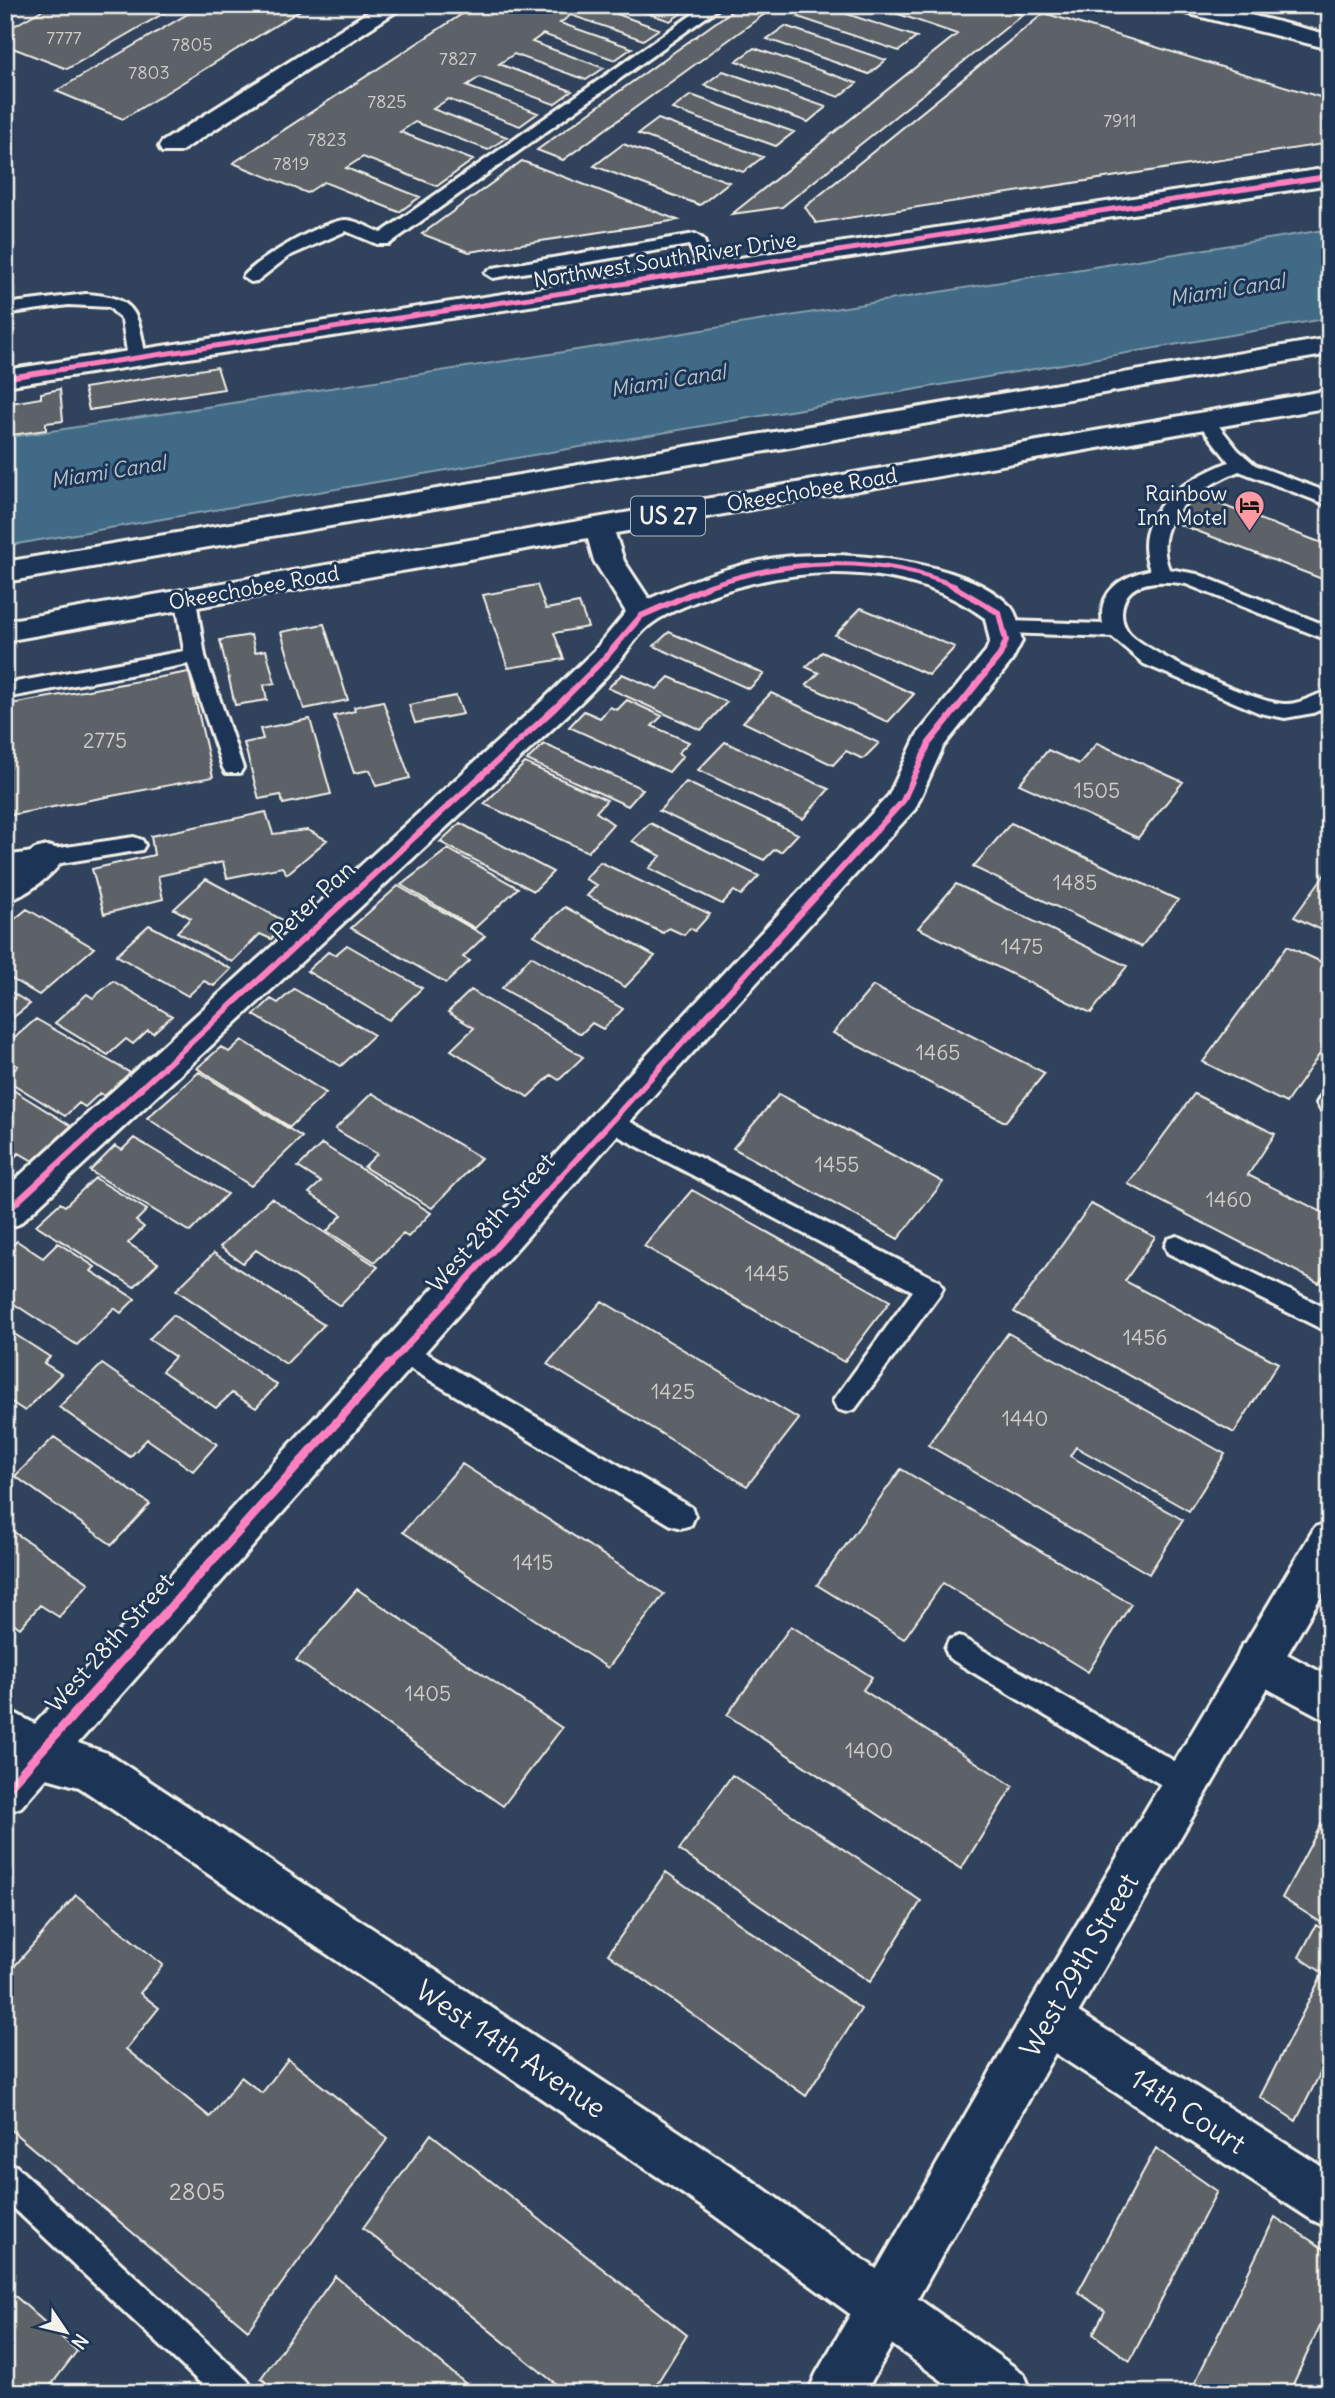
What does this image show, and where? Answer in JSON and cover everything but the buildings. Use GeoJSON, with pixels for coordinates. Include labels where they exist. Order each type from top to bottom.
{"type":"FeatureCollection","features":[{"type":"Feature","properties":{"kind":"main road"},"geometry":{"type":"LineString","coordinates":[[171,147],[395,5]]}},
{"type":"Feature","properties":{"kind":"main road"},"geometry":{"type":"LineString","coordinates":[[1182,5],[1330,42]]}},
{"type":"Feature","properties":{"kind":"main road","name":"Northwest South River Drive"},"geometry":{"type":"LineString","coordinates":[[5,378],[1330,176]]}},
{"type":"Feature","properties":{"kind":"main road","name":"US 27"},"geometry":{"type":"LineString","coordinates":[[5,572],[1330,346]]}},
{"type":"Feature","properties":{"kind":"main road","name":"Okeechobee Road"},"geometry":{"type":"LineString","coordinates":[[5,631],[1330,398]]}},
{"type":"Feature","properties":{"kind":"main road"},"geometry":{"type":"LineString","coordinates":[[600,528],[609,561],[643,614],[748,575],[789,566],[824,564],[913,573],[938,579],[986,601],[999,613],[1005,627]]}},
{"type":"Feature","properties":{"kind":"main road","name":"Peter Pan"},"geometry":{"type":"LineString","coordinates":[[5,1213],[383,863],[564,700],[643,614]]}},
{"type":"Feature","properties":{"kind":"main road","name":"West 28th Street"},"geometry":{"type":"LineString","coordinates":[[5,1791],[21,1741],[402,1350],[609,1120],[903,801],[929,743],[989,672],[1006,641],[1005,627]]}},
{"type":"Feature","properties":{"kind":"main road"},"geometry":{"type":"LineString","coordinates":[[5,890],[47,858]]}},
{"type":"Feature","properties":{"kind":"main road","name":"West 29th Street"},"geometry":{"type":"LineString","coordinates":[[835,2393],[1047,2020],[1330,1541]]}},
{"type":"Feature","properties":{"kind":"main road"},"geometry":{"type":"LineString","coordinates":[[1258,1660],[1330,1701]]}},
{"type":"Feature","properties":{"kind":"main road","name":"West 14th Avenue"},"geometry":{"type":"LineString","coordinates":[[21,1741],[91,1769],[722,2190],[1005,2393]]}},
{"type":"Feature","properties":{"kind":"main road","name":"14th Court"},"geometry":{"type":"LineString","coordinates":[[1047,2020],[1330,2202]]}},
{"type":"Feature","properties":{"kind":"lane"},"geometry":{"type":"LineString","coordinates":[[251,277],[283,252],[346,225],[383,240],[716,5]]}},
{"type":"Feature","properties":{"kind":"lane"},"geometry":{"type":"LineString","coordinates":[[493,273],[695,239],[709,271]]}},
{"type":"Feature","properties":{"kind":"lane"},"geometry":{"type":"LineString","coordinates":[[5,309],[80,300],[111,302],[120,306],[129,317],[137,358]]}},
{"type":"Feature","properties":{"kind":"lane"},"geometry":{"type":"LineString","coordinates":[[1205,420],[1248,468],[1330,500]]}},
{"type":"Feature","properties":{"kind":"lane"},"geometry":{"type":"LineString","coordinates":[[1161,574],[1153,550],[1161,524],[1179,494],[1195,483],[1241,463]]}},
{"type":"Feature","properties":{"kind":"lane"},"geometry":{"type":"LineString","coordinates":[[1330,635],[1190,578],[1161,574],[1136,579],[1120,589],[1113,606],[1112,622],[1123,639],[1151,659],[1260,706],[1285,711],[1306,708],[1330,697]]}},
{"type":"Feature","properties":{"kind":"lane"},"geometry":{"type":"LineString","coordinates":[[186,600],[195,656],[233,768]]}},
{"type":"Feature","properties":{"kind":"lane"},"geometry":{"type":"LineString","coordinates":[[1005,627],[1118,631]]}},
{"type":"Feature","properties":{"kind":"lane"},"geometry":{"type":"LineString","coordinates":[[5,691],[195,656]]}},
{"type":"Feature","properties":{"kind":"lane"},"geometry":{"type":"LineString","coordinates":[[5,864],[134,845]]}},
{"type":"Feature","properties":{"kind":"lane"},"geometry":{"type":"LineString","coordinates":[[609,1120],[930,1288],[846,1401]]}},
{"type":"Feature","properties":{"kind":"lane"},"geometry":{"type":"LineString","coordinates":[[1177,1246],[1330,1321]]}},
{"type":"Feature","properties":{"kind":"lane"},"geometry":{"type":"LineString","coordinates":[[402,1350],[681,1516]]}},
{"type":"Feature","properties":{"kind":"lane"},"geometry":{"type":"LineString","coordinates":[[959,1649],[1185,1783]]}},
{"type":"Feature","properties":{"kind":"lane"},"geometry":{"type":"LineString","coordinates":[[5,2177],[236,2393]]}},
{"type":"Feature","properties":{"kind":"water","name":"Miami Canal"},"geometry":{"type":"Polygon","coordinates":[[[1330,229],[1330,318],[5,546],[5,438],[622,343],[1330,229]]]}},
{"type":"Feature","properties":{"kind":"cycle path"},"geometry":{"type":"LineString","coordinates":[[5,378],[1330,176]]}},
{"type":"Feature","properties":{"kind":"cycle path"},"geometry":{"type":"LineString","coordinates":[[5,1213],[555,708],[605,658],[629,626],[647,612],[735,577],[790,566],[843,564],[900,570],[928,577],[978,598],[999,613],[1006,641],[1000,655],[929,743],[903,801],[609,1120],[5,1791]]}},
{"type":"Feature","properties":{"kind":"place","name":"Rainbow Inn Motel"},"geometry":{"type":"Point","coordinates":[1250,533]}}]}
